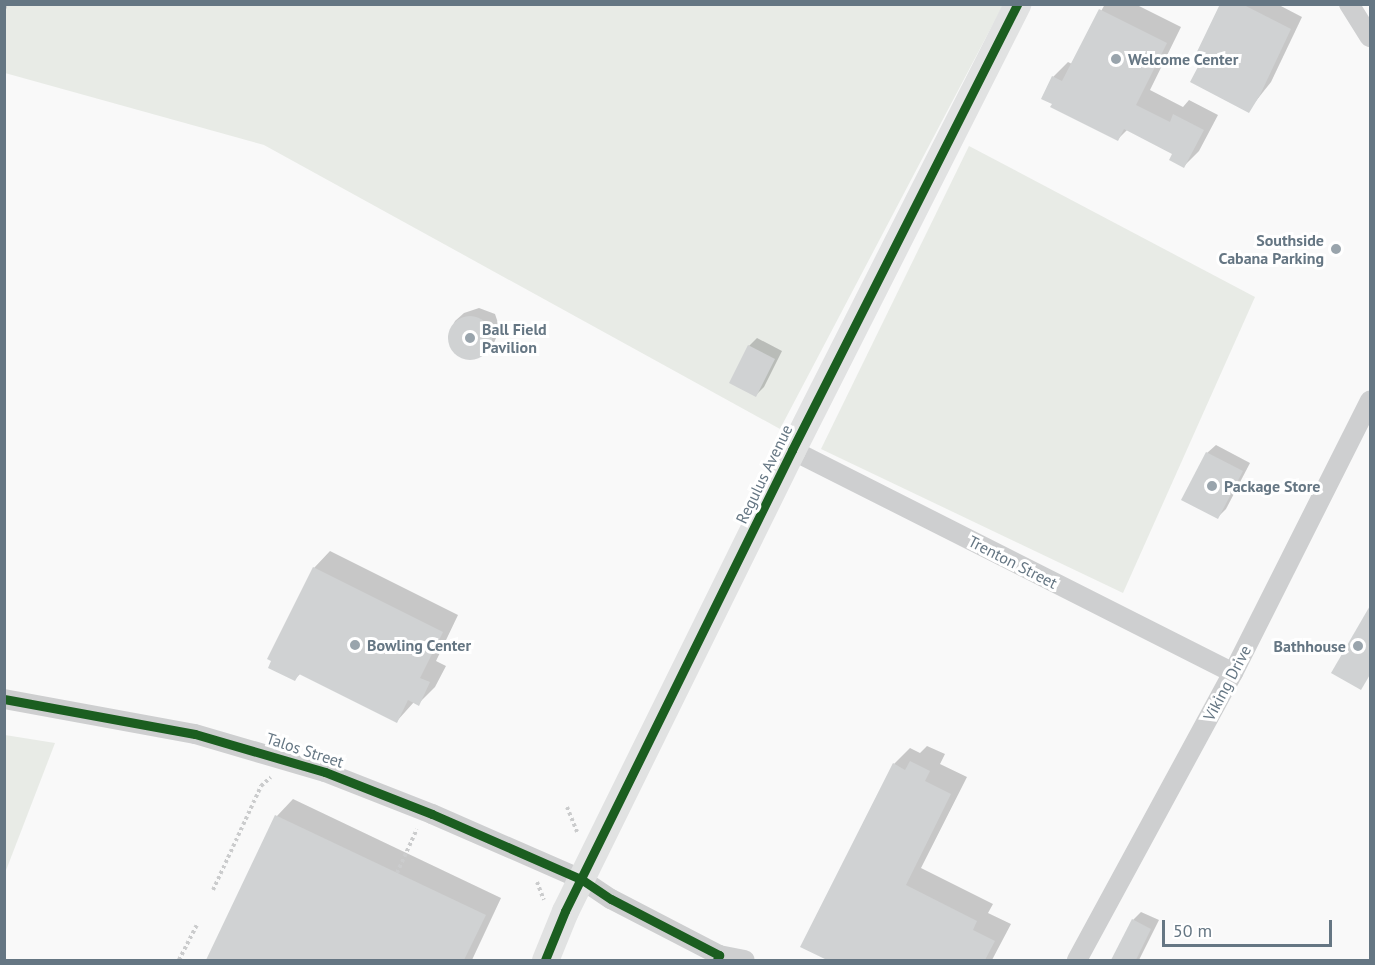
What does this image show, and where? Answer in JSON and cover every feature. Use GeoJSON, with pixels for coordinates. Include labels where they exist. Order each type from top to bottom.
{"type":"FeatureCollection","features":[{"type":"Feature","properties":{"kind":"street","name":"Regulus Avenue"},"geometry":{"type":"LineString","coordinates":[[545,960],[581,879],[792,450],[1017,4]]}},
{"type":"Feature","properties":{"kind":"street"},"geometry":{"type":"LineString","coordinates":[[1349,4],[1371,37]]}},
{"type":"Feature","properties":{"kind":"street","name":"Viking Drive"},"geometry":{"type":"LineString","coordinates":[[1077,960],[1233,673],[1371,401]]}},
{"type":"Feature","properties":{"kind":"street","name":"Trenton Street"},"geometry":{"type":"LineString","coordinates":[[792,450],[1233,673]]}},
{"type":"Feature","properties":{"kind":"street","name":"Talos Street"},"geometry":{"type":"LineString","coordinates":[[4,699],[148,724],[264,752],[325,772],[403,802],[581,879],[611,899],[718,958],[745,960]]}},
{"type":"Feature","properties":{"kind":"path"},"geometry":{"type":"LineString","coordinates":[[4,8],[9,4]]}},
{"type":"Feature","properties":{"kind":"path"},"geometry":{"type":"LineString","coordinates":[[213,890],[261,786],[272,776],[278,774]]}},
{"type":"Feature","properties":{"kind":"path"},"geometry":{"type":"LineString","coordinates":[[567,807],[579,837]]}},
{"type":"Feature","properties":{"kind":"path"},"geometry":{"type":"LineString","coordinates":[[407,823],[428,832]]}},
{"type":"Feature","properties":{"kind":"path"},"geometry":{"type":"LineString","coordinates":[[397,873],[417,827]]}},
{"type":"Feature","properties":{"kind":"path"},"geometry":{"type":"LineString","coordinates":[[528,877],[537,882],[545,906]]}},
{"type":"Feature","properties":{"kind":"path"},"geometry":{"type":"LineString","coordinates":[[180,960],[197,925]]}},
{"type":"Feature","properties":{"kind":"shaded area"},"geometry":{"type":"Polygon","coordinates":[[[4,5],[1003,5],[780,429],[264,145],[5,73],[4,5]]]}},
{"type":"Feature","properties":{"kind":"shaded area"},"geometry":{"type":"Polygon","coordinates":[[[969,146],[1255,297],[1123,593],[821,449],[969,146]]]}},
{"type":"Feature","properties":{"kind":"shaded area"},"geometry":{"type":"Polygon","coordinates":[[[4,735],[55,743],[5,873],[4,735]]]}},
{"type":"Feature","properties":{"kind":"building"},"geometry":{"type":"Polygon","coordinates":[[[1220,4],[1242,4],[1291,29],[1249,113],[1190,82],[1200,63],[1193,60],[1220,4]]]}},
{"type":"Feature","properties":{"kind":"building","name":"Welcome Center"},"geometry":{"type":"Polygon","coordinates":[[[1099,9],[1167,43],[1136,105],[1170,122],[1173,114],[1204,130],[1184,168],[1169,160],[1172,154],[1124,129],[1118,141],[1050,107],[1052,104],[1041,99],[1052,76],[1062,81],[1099,9]]]}},
{"type":"Feature","properties":{"kind":"building","name":"Ball Field Pavilion"},"geometry":{"type":"Polygon","coordinates":[[[470,316],[486,322],[492,338],[486,354],[470,360],[454,354],[448,338],[454,322],[470,316]]]}},
{"type":"Feature","properties":{"kind":"building"},"geometry":{"type":"Polygon","coordinates":[[[748,345],[775,359],[756,397],[729,383],[748,345]]]}},
{"type":"Feature","properties":{"kind":"building","name":"Package Store"},"geometry":{"type":"Polygon","coordinates":[[[1206,452],[1243,471],[1218,519],[1181,500],[1206,452]]]}},
{"type":"Feature","properties":{"kind":"building","name":"Bowling Center"},"geometry":{"type":"Polygon","coordinates":[[[313,567],[443,632],[420,678],[430,682],[419,706],[408,700],[397,723],[299,674],[295,681],[268,668],[271,661],[267,659],[313,567]]]}},
{"type":"Feature","properties":{"kind":"building","name":"Bathhouse"},"geometry":{"type":"Polygon","coordinates":[[[1371,604],[1371,673],[1361,690],[1331,673],[1371,604]]]}},
{"type":"Feature","properties":{"kind":"building"},"geometry":{"type":"Polygon","coordinates":[[[910,761],[930,771],[925,781],[951,794],[906,885],[977,921],[973,930],[995,941],[985,960],[827,960],[800,947],[893,763],[905,770],[910,761]]]}},
{"type":"Feature","properties":{"kind":"building"},"geometry":{"type":"Polygon","coordinates":[[[275,815],[486,915],[464,960],[206,960],[275,815]]]}},
{"type":"Feature","properties":{"kind":"building"},"geometry":{"type":"Polygon","coordinates":[[[1132,919],[1151,929],[1136,960],[1111,960],[1132,919]]]}},
{"type":"Feature","properties":{"kind":"cycle path"},"geometry":{"type":"LineString","coordinates":[[545,960],[565,911],[792,450],[1017,4]]}},
{"type":"Feature","properties":{"kind":"cycle path"},"geometry":{"type":"LineString","coordinates":[[4,699],[195,734],[325,772],[432,814],[581,879],[611,899],[719,955],[717,960]]}},
{"type":"Feature","properties":{"kind":"place","name":"Welcome Center"},"geometry":{"type":"Point","coordinates":[1116,59]}},
{"type":"Feature","properties":{"kind":"place","name":"Southside Cabana Parking"},"geometry":{"type":"Point","coordinates":[1336,249]}},
{"type":"Feature","properties":{"kind":"place","name":"Ball Field Pavilion"},"geometry":{"type":"Point","coordinates":[470,338]}},
{"type":"Feature","properties":{"kind":"place","name":"Package Store"},"geometry":{"type":"Point","coordinates":[1212,486]}},
{"type":"Feature","properties":{"kind":"place","name":"Bowling Center"},"geometry":{"type":"Point","coordinates":[355,645]}},
{"type":"Feature","properties":{"kind":"place","name":"Bathhouse"},"geometry":{"type":"Point","coordinates":[1358,646]}}]}
